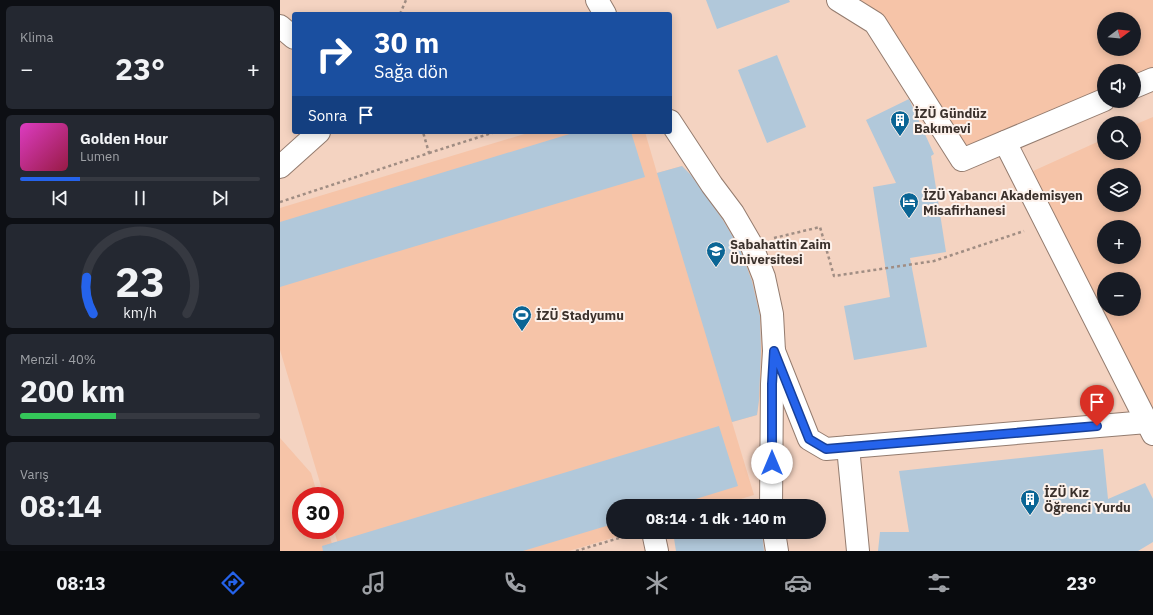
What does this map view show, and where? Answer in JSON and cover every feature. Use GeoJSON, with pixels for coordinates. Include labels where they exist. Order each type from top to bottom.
{"type":"FeatureCollection","features":[{"type":"Feature","properties":{"kind":"street"},"geometry":{"type":"LineString","coordinates":[[597,0],[604,12]]}},
{"type":"Feature","properties":{"kind":"street"},"geometry":{"type":"LineString","coordinates":[[838,0],[875,23],[962,160],[1097,103]]}},
{"type":"Feature","properties":{"kind":"street"},"geometry":{"type":"LineString","coordinates":[[280,26],[292,36]]}},
{"type":"Feature","properties":{"kind":"street"},"geometry":{"type":"LineString","coordinates":[[1141,84],[1153,79]]}},
{"type":"Feature","properties":{"kind":"street"},"geometry":{"type":"LineString","coordinates":[[672,124],[712,185],[733,213],[751,244],[764,277],[772,314],[774,351],[772,384],[771,499]]}},
{"type":"Feature","properties":{"kind":"street"},"geometry":{"type":"LineString","coordinates":[[280,166],[317,134]]}},
{"type":"Feature","properties":{"kind":"street"},"geometry":{"type":"LineString","coordinates":[[774,351],[809,439],[826,449],[1150,428],[1005,142]]}},
{"type":"Feature","properties":{"kind":"street"},"geometry":{"type":"LineString","coordinates":[[848,447],[858,551]]}},
{"type":"Feature","properties":{"kind":"street"},"geometry":{"type":"LineString","coordinates":[[648,539],[657,551]]}},
{"type":"Feature","properties":{"kind":"street"},"geometry":{"type":"LineString","coordinates":[[775,539],[777,551]]}},
{"type":"Feature","properties":{"kind":"path"},"geometry":{"type":"LineString","coordinates":[[401,12],[406,0]]}},
{"type":"Feature","properties":{"kind":"path"},"geometry":{"type":"LineString","coordinates":[[424,134],[429,153]]}},
{"type":"Feature","properties":{"kind":"path"},"geometry":{"type":"LineString","coordinates":[[280,202],[490,134]]}},
{"type":"Feature","properties":{"kind":"path"},"geometry":{"type":"LineString","coordinates":[[751,244],[820,227],[834,276],[934,261],[1046,224]]}},
{"type":"Feature","properties":{"kind":"path"},"geometry":{"type":"LineString","coordinates":[[576,551],[621,539]]}},
{"type":"Feature","properties":{"kind":"shaded area","name":"Sabahattin Zaim Üniversitesi"},"geometry":{"type":"Polygon","coordinates":[[[280,0],[1153,0],[1153,551],[280,551],[280,0]]]}},
{"type":"Feature","properties":{"kind":"shaded area"},"geometry":{"type":"Polygon","coordinates":[[[838,0],[1153,0],[1153,79],[1141,84],[1141,64],[1097,64],[1097,103],[962,160],[875,23],[838,0]]]}},
{"type":"Feature","properties":{"kind":"shaded area"},"geometry":{"type":"Polygon","coordinates":[[[1153,117],[1153,434],[1022,176],[1097,142],[1097,160],[1141,160],[1141,122],[1153,117]]]}},
{"type":"Feature","properties":{"kind":"shaded area","name":"İZÜ Stadyumu"},"geometry":{"type":"Polygon","coordinates":[[[524,134],[646,134],[657,173],[682,166],[697,181],[718,208],[741,246],[756,286],[761,307],[765,351],[757,415],[732,422],[754,495],[741,499],[606,499],[606,539],[609,539],[569,551],[340,551],[337,539],[344,539],[344,487],[321,487],[280,350],[280,208],[524,134]]]}},
{"type":"Feature","properties":{"kind":"shaded area"},"geometry":{"type":"Polygon","coordinates":[[[280,438],[311,473],[315,487],[292,487],[292,539],[331,539],[334,551],[280,551],[280,438]]]}},
{"type":"Feature","properties":{"kind":"building"},"geometry":{"type":"Polygon","coordinates":[[[706,0],[789,0],[790,2],[717,29],[706,0]]]}},
{"type":"Feature","properties":{"kind":"building"},"geometry":{"type":"Polygon","coordinates":[[[777,55],[806,127],[767,143],[738,70],[777,55]]]}},
{"type":"Feature","properties":{"kind":"building"},"geometry":{"type":"Polygon","coordinates":[[[909,99],[934,154],[931,156],[946,252],[910,258],[927,347],[854,360],[844,306],[890,297],[873,187],[896,183],[866,120],[909,99]]]}},
{"type":"Feature","properties":{"kind":"building"},"geometry":{"type":"Polygon","coordinates":[[[569,134],[632,134],[645,177],[280,287],[280,222],[569,134]]]}},
{"type":"Feature","properties":{"kind":"building"},"geometry":{"type":"Polygon","coordinates":[[[682,166],[691,175],[723,220],[740,249],[752,281],[760,316],[761,351],[757,415],[732,422],[657,173],[682,166]]]}},
{"type":"Feature","properties":{"kind":"building"},"geometry":{"type":"Polygon","coordinates":[[[719,426],[738,486],[696,499],[606,499],[606,526],[523,551],[323,551],[322,546],[719,426]]]}},
{"type":"Feature","properties":{"kind":"building","name":"İZÜ Kız Öğrenci Yurdu"},"geometry":{"type":"Polygon","coordinates":[[[1103,449],[1108,499],[1145,483],[1153,499],[1153,542],[1138,551],[878,551],[880,532],[909,532],[899,471],[1103,449]]]}},
{"type":"Feature","properties":{"kind":"building"},"geometry":{"type":"Polygon","coordinates":[[[674,539],[763,539],[764,551],[676,551],[674,539]]]}},
{"type":"Feature","properties":{"kind":"place","name":"İZÜ Gündüz Bakımevi"},"geometry":{"type":"Point","coordinates":[900,137]}},
{"type":"Feature","properties":{"kind":"place","name":"İZÜ Yabancı Akademisyen Misafirhanesi"},"geometry":{"type":"Point","coordinates":[909,219]}},
{"type":"Feature","properties":{"kind":"place","name":"Sabahattin Zaim Üniversitesi"},"geometry":{"type":"Point","coordinates":[716,268]}},
{"type":"Feature","properties":{"kind":"place","name":"İZÜ Stadyumu"},"geometry":{"type":"Point","coordinates":[522,332]}},
{"type":"Feature","properties":{"kind":"place","name":"İZÜ Kız Öğrenci Yurdu"},"geometry":{"type":"Point","coordinates":[1030,516]}},
{"type":"Feature","properties":{"kind":"route"},"geometry":{"type":"LineString","coordinates":[[772,463],[772,384],[774,351],[809,439],[826,449],[1097,426]]}}]}
